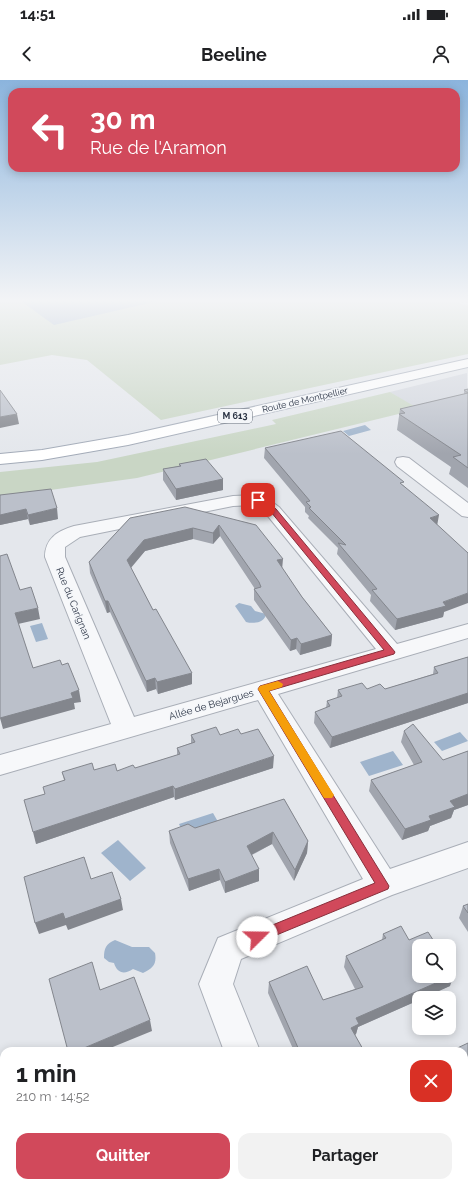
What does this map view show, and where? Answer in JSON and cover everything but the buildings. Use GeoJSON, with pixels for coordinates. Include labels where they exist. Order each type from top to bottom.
{"type":"FeatureCollection","features":[{"type":"Feature","properties":{"kind":"main road","name":"Route de Montpellier"},"geometry":{"type":"LineString","coordinates":[[0,459],[42,455],[128,440],[468,363]]}},
{"type":"Feature","properties":{"kind":"street"},"geometry":{"type":"LineString","coordinates":[[403,462],[468,512]]}},
{"type":"Feature","properties":{"kind":"street","name":"Rue du Carignan"},"geometry":{"type":"LineString","coordinates":[[126,729],[55,557],[55,546],[62,539],[74,532],[233,501],[258,500],[274,511],[390,652]]}},
{"type":"Feature","properties":{"kind":"street","name":"Allée de Bejargues"},"geometry":{"type":"LineString","coordinates":[[0,765],[390,652],[468,631]]}},
{"type":"Feature","properties":{"kind":"street"},"geometry":{"type":"LineString","coordinates":[[263,689],[383,886]]}},
{"type":"Feature","properties":{"kind":"street"},"geometry":{"type":"LineString","coordinates":[[240,1047],[216,984],[229,949],[383,886],[468,855]]}},
{"type":"Feature","properties":{"kind":"shaded area"},"geometry":{"type":"Polygon","coordinates":[[[467,373],[468,441],[390,392],[467,373]]]}},
{"type":"Feature","properties":{"kind":"green space"},"geometry":{"type":"Polygon","coordinates":[[[0,351],[468,351],[468,354],[161,420],[87,360],[52,355],[0,365],[0,351]]]}},
{"type":"Feature","properties":{"kind":"green space"},"geometry":{"type":"Polygon","coordinates":[[[390,392],[419,409],[137,478],[0,497],[0,472],[97,462],[276,424],[272,420],[390,392]]]}},
{"type":"Feature","properties":{"kind":"water"},"geometry":{"type":"Polygon","coordinates":[[[365,425],[371,430],[349,436],[343,431],[365,425]]]}},
{"type":"Feature","properties":{"kind":"water"},"geometry":{"type":"Polygon","coordinates":[[[239,603],[251,606],[255,611],[266,614],[265,617],[258,622],[246,622],[235,606],[239,603]]]}},
{"type":"Feature","properties":{"kind":"water"},"geometry":{"type":"Polygon","coordinates":[[[42,623],[48,639],[36,642],[30,626],[42,623]]]}},
{"type":"Feature","properties":{"kind":"water"},"geometry":{"type":"Polygon","coordinates":[[[460,732],[468,741],[442,751],[434,742],[460,732]]]}},
{"type":"Feature","properties":{"kind":"water"},"geometry":{"type":"Polygon","coordinates":[[[393,751],[403,765],[369,776],[360,762],[393,751]]]}},
{"type":"Feature","properties":{"kind":"water"},"geometry":{"type":"Polygon","coordinates":[[[213,813],[221,827],[183,833],[179,824],[213,813]]]}},
{"type":"Feature","properties":{"kind":"water"},"geometry":{"type":"Polygon","coordinates":[[[118,840],[146,868],[130,881],[101,853],[118,840]]]}},
{"type":"Feature","properties":{"kind":"water"},"geometry":{"type":"Polygon","coordinates":[[[115,940],[132,947],[149,947],[155,953],[154,965],[143,973],[133,969],[127,972],[119,971],[114,963],[109,962],[104,958],[106,947],[109,943],[115,940]]]}},
{"type":"Feature","properties":{"kind":"slow traffic"},"geometry":{"type":"LineString","coordinates":[[278,684],[263,689],[328,795]]}},
{"type":"Feature","properties":{"kind":"route"},"geometry":{"type":"LineString","coordinates":[[257,937],[383,886],[263,689],[390,652],[274,511],[258,500]]}}]}
